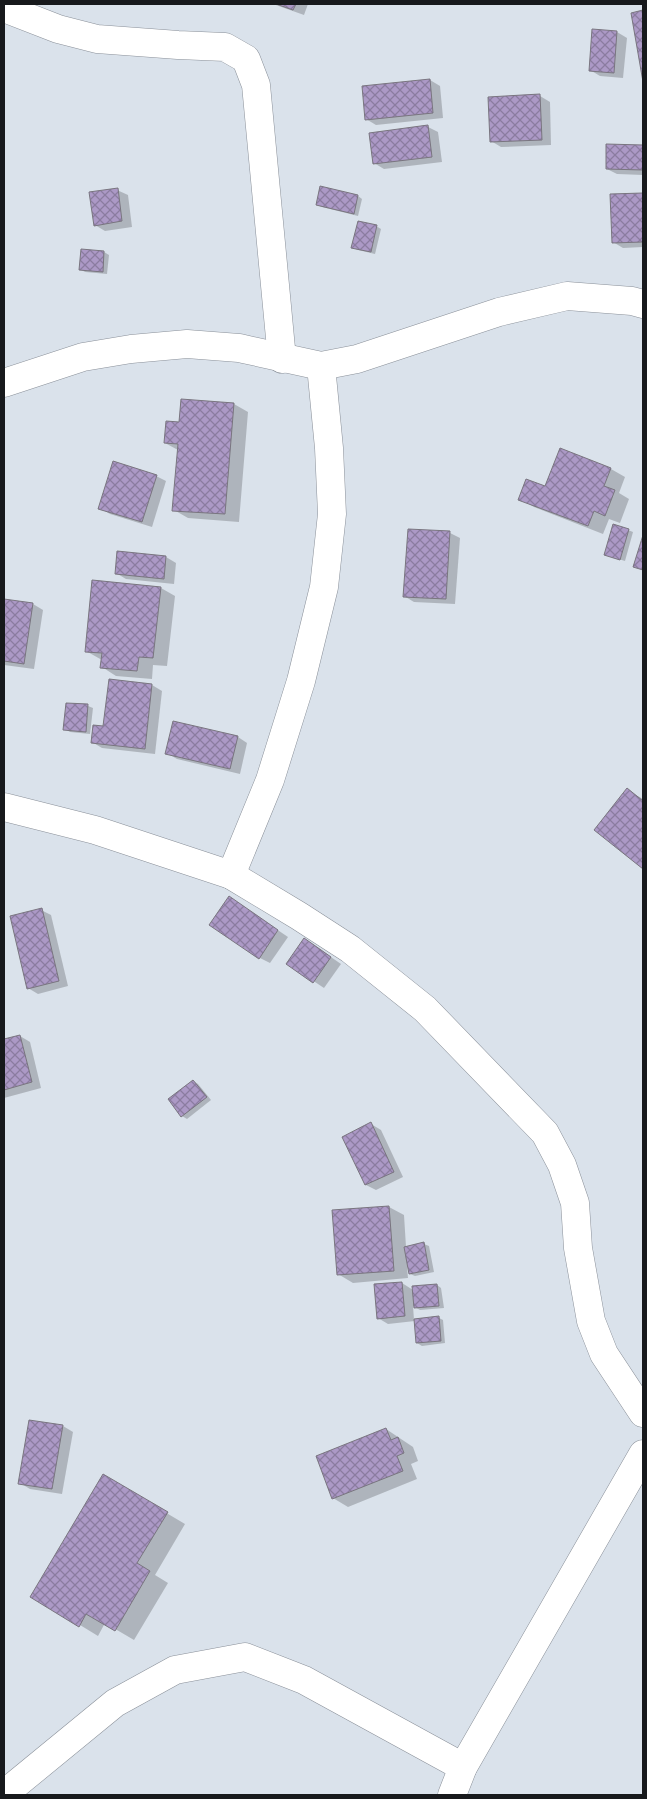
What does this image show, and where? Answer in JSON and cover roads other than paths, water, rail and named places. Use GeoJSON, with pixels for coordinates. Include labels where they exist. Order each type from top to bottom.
{"type":"FeatureCollection","features":[{"type":"Feature","properties":{"kind":"street"},"geometry":{"type":"LineString","coordinates":[[4,8],[58,29],[97,39],[225,47],[246,59],[256,85],[282,358]]}},
{"type":"Feature","properties":{"kind":"street"},"geometry":{"type":"LineString","coordinates":[[4,383],[83,357],[131,349],[188,344],[239,348],[321,366],[357,359],[499,312],[567,296],[632,301],[643,304]]}},
{"type":"Feature","properties":{"kind":"street"},"geometry":{"type":"LineString","coordinates":[[231,875],[270,780],[301,681],[324,587],[332,514],[329,448],[321,366]]}},
{"type":"Feature","properties":{"kind":"street"},"geometry":{"type":"LineString","coordinates":[[4,807],[95,830],[231,875],[350,949],[425,1010],[545,1133],[562,1165],[575,1203],[578,1248],[591,1321],[604,1354],[643,1413]]}},
{"type":"Feature","properties":{"kind":"street"},"geometry":{"type":"LineString","coordinates":[[452,1795],[463,1767],[643,1454]]}},
{"type":"Feature","properties":{"kind":"street"},"geometry":{"type":"LineString","coordinates":[[4,1794],[124,1698],[175,1670],[245,1657],[304,1680],[463,1767]]}}]}
